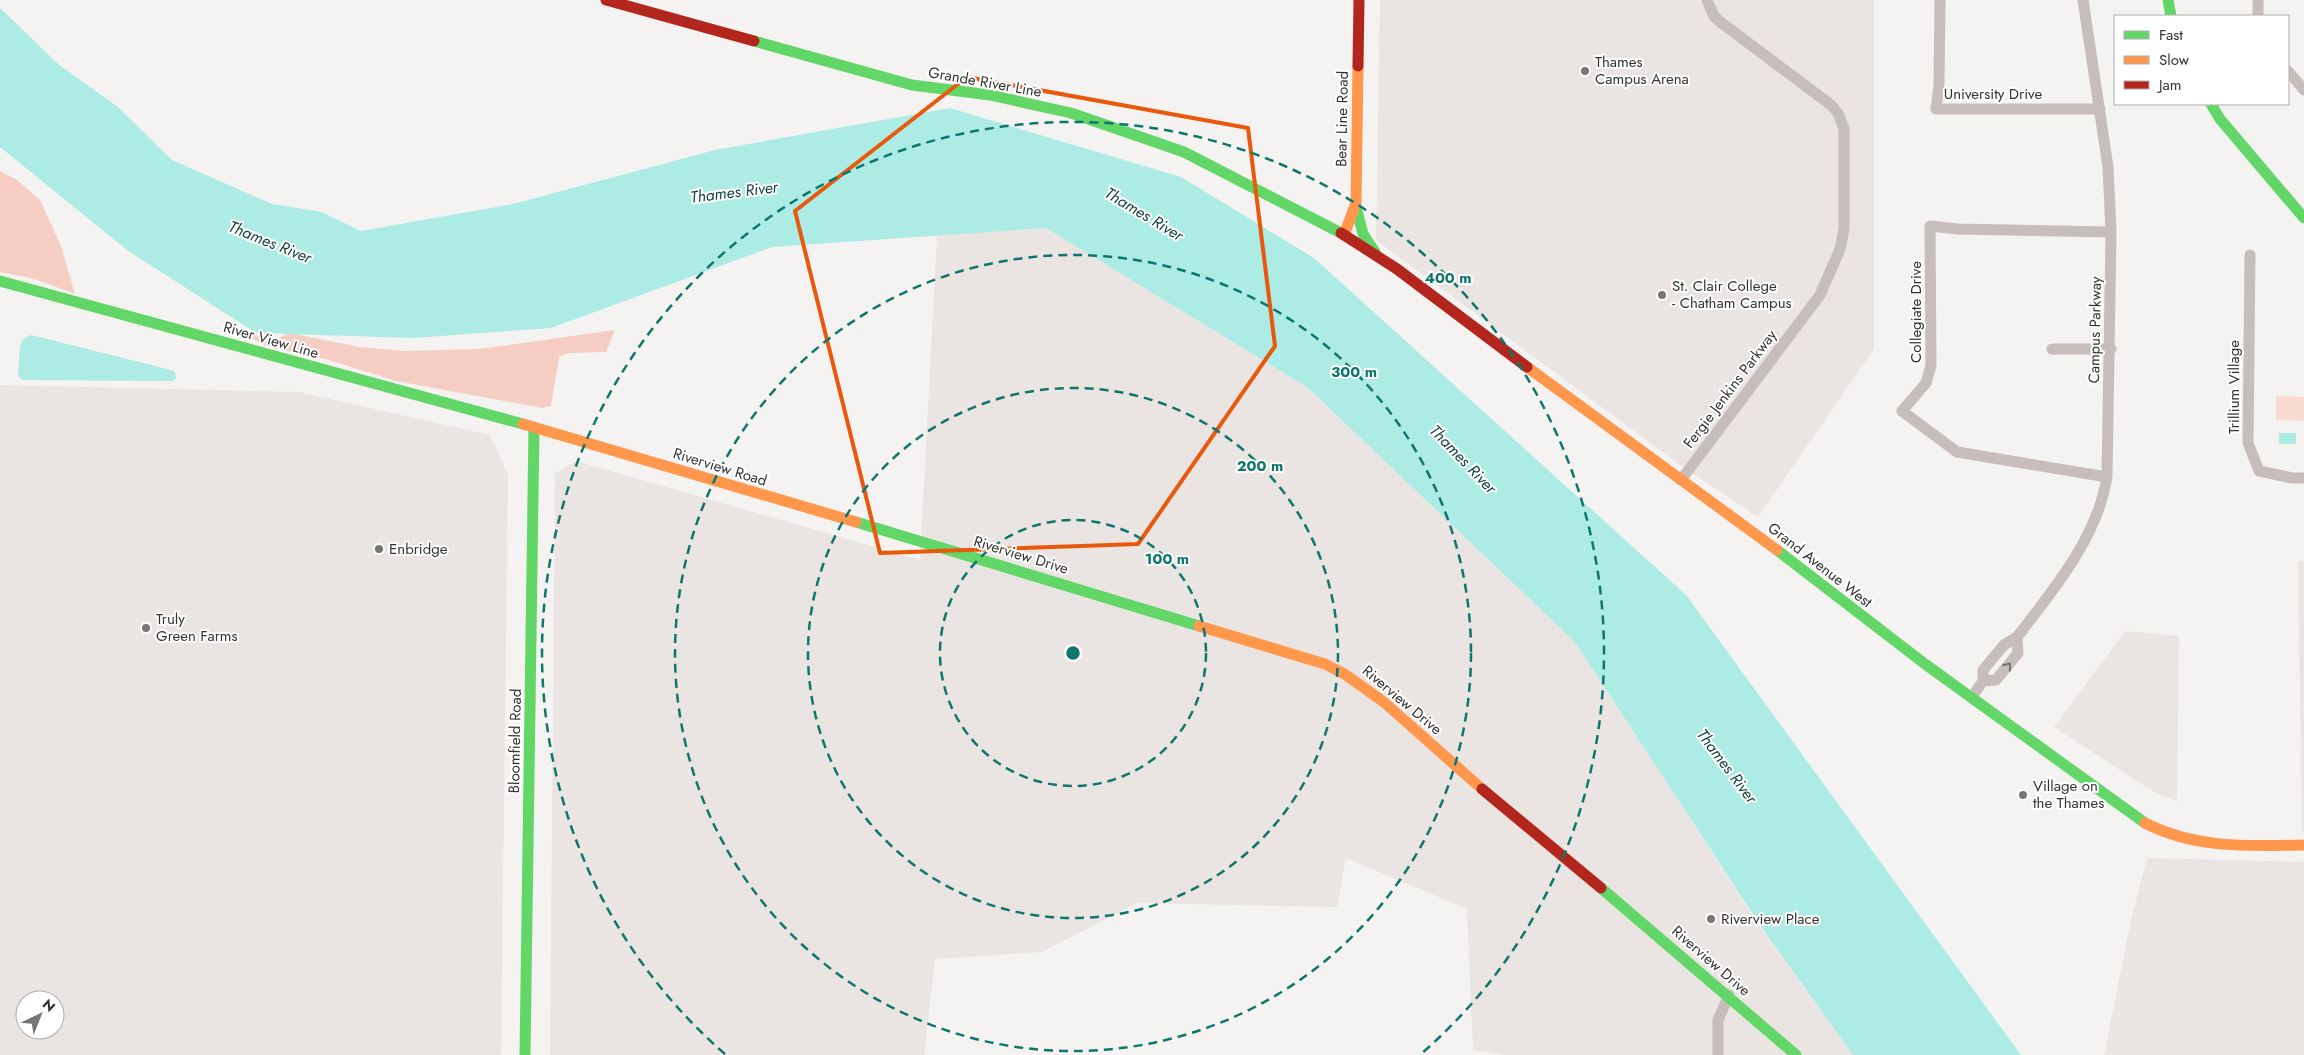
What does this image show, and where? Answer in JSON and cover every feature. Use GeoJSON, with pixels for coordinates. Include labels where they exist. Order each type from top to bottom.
{"type":"FeatureCollection","features":[{"type":"Feature","properties":{"kind":"main road","name":"Grande River Line"},"geometry":{"type":"LineString","coordinates":[[606,0],[912,85],[990,95],[1071,113],[1184,152],[1344,235]]}},
{"type":"Feature","properties":{"kind":"main road","name":"Bear Line Road"},"geometry":{"type":"LineString","coordinates":[[1344,235],[1352,218],[1356,203],[1358,0]]}},
{"type":"Feature","properties":{"kind":"main road"},"geometry":{"type":"LineString","coordinates":[[2168,0],[2172,15]]}},
{"type":"Feature","properties":{"kind":"main road"},"geometry":{"type":"LineString","coordinates":[[2212,105],[2220,119],[2304,218]]}},
{"type":"Feature","properties":{"kind":"main road"},"geometry":{"type":"LineString","coordinates":[[1356,203],[1359,222],[1367,242],[1387,263]]}},
{"type":"Feature","properties":{"kind":"main road","name":"Grand Avenue West"},"geometry":{"type":"LineString","coordinates":[[1344,235],[1387,263],[1821,582],[1863,617],[2138,820],[2170,836],[2204,844],[2304,845]]}},
{"type":"Feature","properties":{"kind":"main road","name":"River View Line"},"geometry":{"type":"LineString","coordinates":[[0,281],[534,427]]}},
{"type":"Feature","properties":{"kind":"main road","name":"Riverview Road"},"geometry":{"type":"LineString","coordinates":[[534,427],[897,535]]}},
{"type":"Feature","properties":{"kind":"main road","name":"Bloomfield Road"},"geometry":{"type":"LineString","coordinates":[[525,1055],[534,427]]}},
{"type":"Feature","properties":{"kind":"main road","name":"Riverview Drive"},"geometry":{"type":"LineString","coordinates":[[897,535],[1282,649],[1325,664],[1349,676],[1384,703],[1476,783],[1729,995],[1796,1055]]}},
{"type":"Feature","properties":{"kind":"street","name":"Fergie Jenkins Parkway"},"geometry":{"type":"LineString","coordinates":[[1681,480],[1821,293],[1840,250],[1844,229],[1844,130],[1838,113],[1831,105],[1719,21],[1714,16],[1707,0]]}},
{"type":"Feature","properties":{"kind":"street","name":"University Drive"},"geometry":{"type":"LineString","coordinates":[[1940,0],[1939,86],[1936,110],[2100,108]]}},
{"type":"Feature","properties":{"kind":"street","name":"Campus Parkway"},"geometry":{"type":"LineString","coordinates":[[1972,697],[1983,681],[1984,670],[2004,645],[2017,637],[2085,542],[2104,499],[2107,477],[2111,232],[2108,167],[2083,0]]}},
{"type":"Feature","properties":{"kind":"street"},"geometry":{"type":"LineString","coordinates":[[2258,0],[2258,15]]}},
{"type":"Feature","properties":{"kind":"street"},"geometry":{"type":"LineString","coordinates":[[2289,72],[2304,90]]}},
{"type":"Feature","properties":{"kind":"street","name":"Collegiate Drive"},"geometry":{"type":"LineString","coordinates":[[2107,477],[1957,452],[1902,411],[1926,383],[1931,366],[1930,226],[1958,229],[2111,232]]}},
{"type":"Feature","properties":{"kind":"street","name":"Trillium Village"},"geometry":{"type":"LineString","coordinates":[[2250,255],[2248,443],[2259,471],[2292,478],[2304,478]]}},
{"type":"Feature","properties":{"kind":"street"},"geometry":{"type":"LineString","coordinates":[[2052,349],[2110,349]]}},
{"type":"Feature","properties":{"kind":"street","name":"Campus Parkway"},"geometry":{"type":"LineString","coordinates":[[1983,681],[1996,680],[2018,653],[2017,637]]}},
{"type":"Feature","properties":{"kind":"street"},"geometry":{"type":"LineString","coordinates":[[1718,1055],[1718,1020],[1729,995]]}},
{"type":"Feature","properties":{"kind":"highlighted area"},"geometry":{"type":"Polygon","coordinates":[[[967,77],[1248,128],[1275,346],[1138,544],[880,553],[795,211],[967,77]]]}},
{"type":"Feature","properties":{"kind":"shaded area","name":"St. Clair College - Chatham Campus"},"geometry":{"type":"Polygon","coordinates":[[[1380,0],[1874,0],[1874,349],[1758,517],[1680,465],[1376,240],[1380,0]]]}},
{"type":"Feature","properties":{"kind":"shaded area"},"geometry":{"type":"Polygon","coordinates":[[[0,171],[17,180],[40,200],[61,246],[75,294],[35,279],[0,272],[0,171]]]}},
{"type":"Feature","properties":{"kind":"shaded area"},"geometry":{"type":"Polygon","coordinates":[[[1046,228],[1307,387],[1574,641],[1765,934],[1853,1055],[1505,1055],[1473,1050],[1467,909],[1346,858],[1337,907],[1137,903],[1042,952],[935,959],[924,1055],[550,1055],[555,474],[576,461],[920,560],[937,235],[1046,228]]]}},
{"type":"Feature","properties":{"kind":"shaded area"},"geometry":{"type":"Polygon","coordinates":[[[234,327],[254,335],[278,338],[290,333],[359,347],[405,351],[479,349],[615,330],[606,352],[568,353],[559,357],[551,406],[542,408],[396,381],[325,359],[265,346],[234,327]]]}},
{"type":"Feature","properties":{"kind":"shaded area","name":"Truly Green Farms"},"geometry":{"type":"Polygon","coordinates":[[[0,385],[299,392],[490,435],[508,475],[501,1055],[0,1055],[0,385]]]}},
{"type":"Feature","properties":{"kind":"shaded area"},"geometry":{"type":"Polygon","coordinates":[[[2276,396],[2304,397],[2304,421],[2276,420],[2276,396]]]}},
{"type":"Feature","properties":{"kind":"shaded area"},"geometry":{"type":"Polygon","coordinates":[[[2298,561],[2304,561],[2304,831],[2302,832],[2298,561]]]}},
{"type":"Feature","properties":{"kind":"shaded area"},"geometry":{"type":"Polygon","coordinates":[[[2125,631],[2179,636],[2177,801],[2157,794],[2054,727],[2125,631]]]}},
{"type":"Feature","properties":{"kind":"shaded area"},"geometry":{"type":"Polygon","coordinates":[[[2147,858],[2304,862],[2304,1055],[2104,1055],[2131,920],[2147,858]]]}},
{"type":"Feature","properties":{"kind":"water","name":"Thames River"},"geometry":{"type":"Polygon","coordinates":[[[0,8],[58,64],[118,107],[172,160],[272,204],[322,212],[361,231],[513,204],[715,150],[950,108],[1181,177],[1314,258],[1686,595],[2021,1055],[1853,1055],[1766,934],[1574,641],[1307,387],[1046,228],[772,247],[551,328],[413,338],[256,333],[127,250],[0,147],[0,8]]]}},
{"type":"Feature","properties":{"kind":"water"},"geometry":{"type":"Polygon","coordinates":[[[31,335],[171,370],[175,372],[176,378],[173,381],[22,380],[18,375],[20,346],[23,339],[31,335]]]}},
{"type":"Feature","properties":{"kind":"water"},"geometry":{"type":"Polygon","coordinates":[[[2279,433],[2296,433],[2296,444],[2279,444],[2279,433]]]}},
{"type":"Feature","properties":{"kind":"traffic: fast"},"geometry":{"type":"LineString","coordinates":[[2168,0],[2171,15]]}},
{"type":"Feature","properties":{"kind":"traffic: fast"},"geometry":{"type":"LineString","coordinates":[[754,41],[912,85],[990,95],[1071,113],[1184,152],[1341,233]]}},
{"type":"Feature","properties":{"kind":"traffic: fast"},"geometry":{"type":"LineString","coordinates":[[2212,105],[2220,119],[2304,218]]}},
{"type":"Feature","properties":{"kind":"traffic: fast"},"geometry":{"type":"LineString","coordinates":[[1356,207],[1363,234],[1375,252]]}},
{"type":"Feature","properties":{"kind":"traffic: fast"},"geometry":{"type":"LineString","coordinates":[[0,281],[523,424]]}},
{"type":"Feature","properties":{"kind":"traffic: fast"},"geometry":{"type":"LineString","coordinates":[[525,1055],[534,427]]}},
{"type":"Feature","properties":{"kind":"traffic: fast"},"geometry":{"type":"LineString","coordinates":[[856,522],[1199,626]]}},
{"type":"Feature","properties":{"kind":"traffic: fast"},"geometry":{"type":"LineString","coordinates":[[1777,550],[1925,664],[2145,823]]}},
{"type":"Feature","properties":{"kind":"traffic: fast"},"geometry":{"type":"LineString","coordinates":[[1601,888],[1796,1055]]}},
{"type":"Feature","properties":{"kind":"traffic: slow"},"geometry":{"type":"LineString","coordinates":[[1344,235],[1356,203],[1358,66]]}},
{"type":"Feature","properties":{"kind":"traffic: slow"},"geometry":{"type":"LineString","coordinates":[[1527,367],[1777,550]]}},
{"type":"Feature","properties":{"kind":"traffic: slow"},"geometry":{"type":"LineString","coordinates":[[523,424],[856,522]]}},
{"type":"Feature","properties":{"kind":"traffic: slow"},"geometry":{"type":"LineString","coordinates":[[1199,626],[1325,664],[1346,675],[1385,703],[1482,789]]}},
{"type":"Feature","properties":{"kind":"traffic: slow"},"geometry":{"type":"LineString","coordinates":[[2145,823],[2183,838],[2203,842],[2263,846],[2304,845]]}},
{"type":"Feature","properties":{"kind":"traffic: jam"},"geometry":{"type":"LineString","coordinates":[[606,0],[754,41]]}},
{"type":"Feature","properties":{"kind":"traffic: jam"},"geometry":{"type":"LineString","coordinates":[[1358,66],[1359,0]]}},
{"type":"Feature","properties":{"kind":"traffic: jam"},"geometry":{"type":"LineString","coordinates":[[1341,233],[1397,269],[1527,367]]}},
{"type":"Feature","properties":{"kind":"traffic: jam"},"geometry":{"type":"LineString","coordinates":[[1482,789],[1601,888]]}},
{"type":"Feature","properties":{"kind":"place","name":"Thames Campus Arena"},"geometry":{"type":"Point","coordinates":[1585,71]}},
{"type":"Feature","properties":{"kind":"place","name":"St. Clair College - Chatham Campus"},"geometry":{"type":"Point","coordinates":[1662,295]}},
{"type":"Feature","properties":{"kind":"place","name":"Enbridge"},"geometry":{"type":"Point","coordinates":[379,549]}},
{"type":"Feature","properties":{"kind":"place","name":"Truly Green Farms"},"geometry":{"type":"Point","coordinates":[146,628]}},
{"type":"Feature","properties":{"kind":"place","name":"Village on the Thames"},"geometry":{"type":"Point","coordinates":[2023,795]}},
{"type":"Feature","properties":{"kind":"place","name":"Riverview Place"},"geometry":{"type":"Point","coordinates":[1711,919]}}]}
